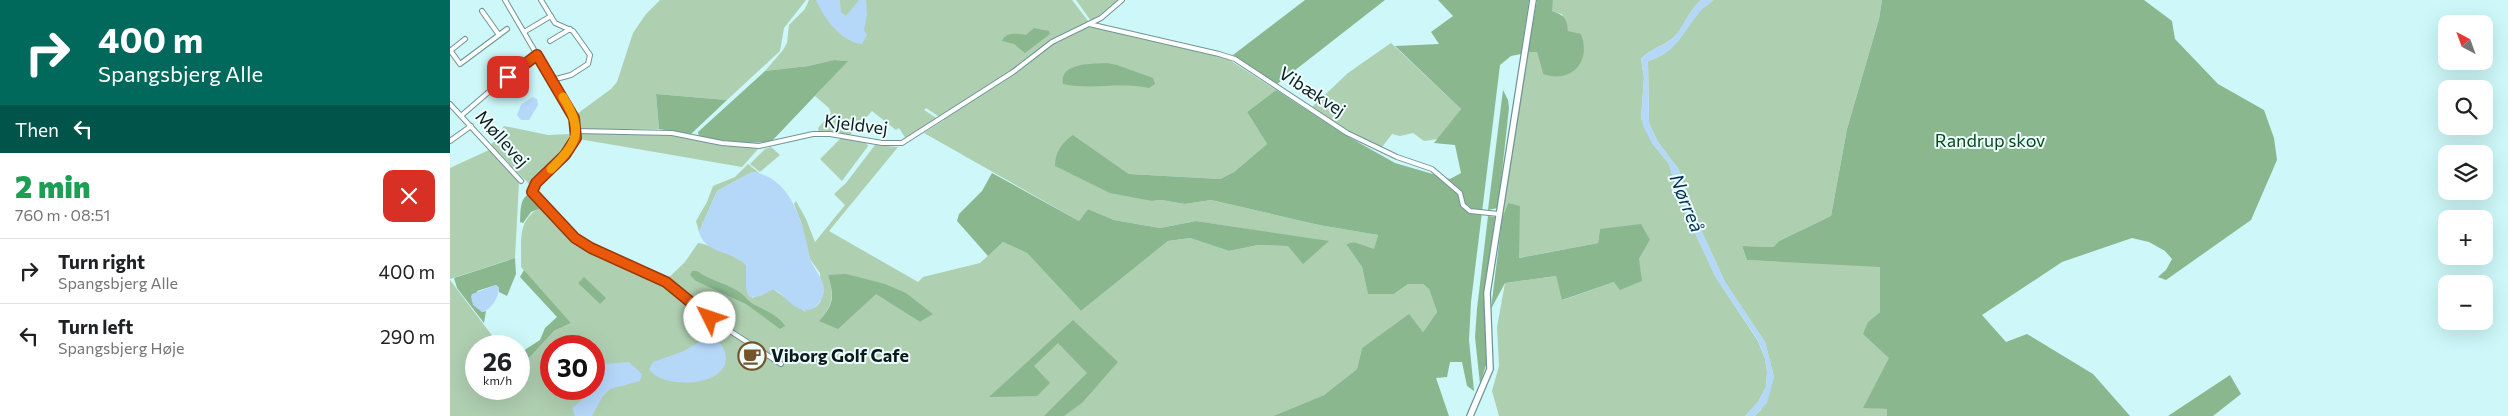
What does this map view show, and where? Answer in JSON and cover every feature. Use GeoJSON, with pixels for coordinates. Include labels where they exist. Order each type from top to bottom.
{"type":"FeatureCollection","features":[{"type":"Feature","properties":{"kind":"street"},"geometry":{"type":"LineString","coordinates":[[504,0],[574,118],[576,131],[576,138],[571,147],[536,183],[532,192],[575,238],[591,248],[666,282],[710,318],[781,364]]}},
{"type":"Feature","properties":{"kind":"street"},"geometry":{"type":"LineString","coordinates":[[541,0],[558,26],[570,29],[577,34],[590,55],[588,64],[571,75],[552,80]]}},
{"type":"Feature","properties":{"kind":"street","name":"Kjeldvej"},"geometry":{"type":"LineString","coordinates":[[576,131],[672,133],[745,146],[775,144],[813,134],[830,134],[882,143],[902,143],[1013,72],[1052,42],[1073,30],[1101,18],[1122,0]]}},
{"type":"Feature","properties":{"kind":"street"},"geometry":{"type":"LineString","coordinates":[[1470,416],[1490,369],[1487,293],[1533,0]]}},
{"type":"Feature","properties":{"kind":"street"},"geometry":{"type":"LineString","coordinates":[[482,11],[500,35]]}},
{"type":"Feature","properties":{"kind":"street"},"geometry":{"type":"LineString","coordinates":[[524,32],[551,16]]}},
{"type":"Feature","properties":{"kind":"street","name":"Vibækvej"},"geometry":{"type":"LineString","coordinates":[[1090,24],[1234,59],[1347,133],[1397,157],[1432,169],[1460,193],[1463,205],[1470,211],[1500,214]]}},
{"type":"Feature","properties":{"kind":"street"},"geometry":{"type":"LineString","coordinates":[[465,40],[450,51],[460,64],[508,29]]}},
{"type":"Feature","properties":{"kind":"street"},"geometry":{"type":"LineString","coordinates":[[550,41],[570,29]]}},
{"type":"Feature","properties":{"kind":"street","name":"Møllevej"},"geometry":{"type":"LineString","coordinates":[[462,116],[492,89],[537,55]]}},
{"type":"Feature","properties":{"kind":"street","name":"Møllevej"},"geometry":{"type":"LineString","coordinates":[[450,104],[521,181]]}},
{"type":"Feature","properties":{"kind":"street"},"geometry":{"type":"LineString","coordinates":[[450,141],[471,126]]}},
{"type":"Feature","properties":{"kind":"green space"},"geometry":{"type":"Polygon","coordinates":[[[660,0],[806,0],[784,28],[780,51],[727,100],[656,94],[659,129],[580,129],[577,114],[611,89],[617,82],[633,33],[646,14],[660,0]]]}},
{"type":"Feature","properties":{"kind":"green space"},"geometry":{"type":"Polygon","coordinates":[[[809,0],[1072,0],[1092,26],[1228,59],[1276,90],[1247,112],[1267,144],[1234,172],[1220,179],[1129,174],[1073,135],[1152,201],[1161,200],[1185,204],[1211,200],[1319,225],[1378,235],[1374,250],[1354,242],[1346,244],[1362,267],[1368,293],[1394,294],[1408,284],[1423,284],[1429,289],[1437,312],[1423,332],[1409,315],[1362,348],[1357,369],[1324,395],[1273,416],[450,416],[450,280],[492,335],[465,335],[465,400],[530,400],[530,357],[540,346],[540,400],[605,400],[605,335],[550,335],[554,331],[571,323],[521,267],[521,240],[524,224],[534,212],[542,207],[576,246],[662,284],[685,262],[698,243],[701,243],[731,255],[746,265],[748,270],[747,284],[752,298],[773,289],[807,313],[804,310],[816,307],[821,301],[820,273],[810,259],[801,222],[794,204],[796,201],[806,219],[815,242],[845,205],[834,194],[846,183],[875,145],[898,147],[829,231],[918,282],[923,277],[980,263],[1003,242],[1027,253],[1081,311],[1168,241],[1190,238],[1229,251],[1258,245],[1288,246],[1328,242],[1196,221],[1160,228],[1114,220],[1088,209],[1079,221],[924,133],[944,120],[926,108],[924,110],[938,119],[906,139],[899,128],[896,130],[872,111],[849,136],[819,132],[818,128],[831,113],[829,108],[815,96],[847,61],[834,60],[808,66],[765,71],[787,43],[789,25],[805,9],[809,0]],[[828,275],[832,294],[831,300],[828,309],[819,321],[876,293],[828,275]],[[876,293],[920,322],[932,314],[876,293]]]}},
{"type":"Feature","properties":{"kind":"green space"},"geometry":{"type":"Polygon","coordinates":[[[1076,0],[1120,0],[1106,12],[1091,21],[1076,0]]]}},
{"type":"Feature","properties":{"kind":"green space"},"geometry":{"type":"Polygon","coordinates":[[[1305,0],[1385,0],[1276,85],[1233,55],[1305,0]]]}},
{"type":"Feature","properties":{"kind":"green space"},"geometry":{"type":"Polygon","coordinates":[[[1438,0],[1529,0],[1521,54],[1511,56],[1500,65],[1471,302],[1469,340],[1474,391],[1467,386],[1462,362],[1450,362],[1447,377],[1436,378],[1449,416],[1273,416],[1324,395],[1357,369],[1362,348],[1409,314],[1423,332],[1437,312],[1429,289],[1423,284],[1408,284],[1394,294],[1368,294],[1362,267],[1346,244],[1354,242],[1374,249],[1378,235],[1319,225],[1211,200],[1185,204],[1161,200],[1152,201],[1110,193],[1055,166],[1058,153],[1065,141],[1073,135],[1129,174],[1220,179],[1234,172],[1267,144],[1247,112],[1276,90],[1347,136],[1395,163],[1450,179],[1461,173],[1455,145],[1434,143],[1461,109],[1395,46],[1439,44],[1431,32],[1453,16],[1438,0]]]}},
{"type":"Feature","properties":{"kind":"green space"},"geometry":{"type":"Polygon","coordinates":[[[1537,0],[1553,0],[1552,11],[1564,18],[1568,31],[1581,34],[1584,53],[1577,68],[1570,73],[1562,76],[1543,74],[1537,52],[1528,52],[1537,0]]]}},
{"type":"Feature","properties":{"kind":"green space"},"geometry":{"type":"Polygon","coordinates":[[[1553,0],[1701,0],[1676,35],[1641,59],[1644,78],[1641,118],[1652,143],[1669,164],[1679,198],[1715,276],[1758,341],[1765,359],[1767,372],[1766,387],[1758,402],[1745,416],[1499,416],[1492,391],[1499,366],[1497,327],[1505,283],[1556,276],[1563,300],[1614,282],[1639,259],[1650,240],[1600,229],[1598,243],[1518,258],[1508,203],[1502,219],[1528,52],[1537,52],[1543,74],[1568,31],[1562,14],[1551,11],[1553,0]]]}},
{"type":"Feature","properties":{"kind":"green space"},"geometry":{"type":"Polygon","coordinates":[[[1713,0],[1882,0],[1879,19],[1847,129],[1831,216],[1779,241],[1773,247],[1742,246],[1747,260],[1880,266],[1880,312],[1868,322],[1890,358],[1864,407],[1887,409],[1887,416],[1754,416],[1761,410],[1774,377],[1765,342],[1725,282],[1691,208],[1679,170],[1658,142],[1649,123],[1648,61],[1657,58],[1671,48],[1698,13],[1713,0]]]}},
{"type":"Feature","properties":{"kind":"green space","name":"Randrup skov"},"geometry":{"type":"Polygon","coordinates":[[[1882,0],[2144,0],[2172,21],[2175,39],[2218,84],[2264,110],[2274,138],[2277,160],[2251,220],[2166,280],[2158,277],[2166,270],[2172,259],[2165,251],[2149,242],[2132,238],[2062,262],[1982,315],[2006,342],[2027,334],[2093,374],[2130,416],[1887,416],[1887,409],[1863,408],[1889,358],[1863,334],[1868,322],[1880,312],[1880,267],[1747,260],[1742,246],[1773,247],[1779,241],[1831,216],[1847,129],[1879,19],[1882,0]]]}},
{"type":"Feature","properties":{"kind":"green space"},"geometry":{"type":"Polygon","coordinates":[[[1034,28],[1049,31],[1050,34],[1025,53],[1014,44],[1002,41],[1009,35],[1026,35],[1034,28]]]}},
{"type":"Feature","properties":{"kind":"green space"},"geometry":{"type":"Polygon","coordinates":[[[1391,43],[1461,109],[1438,139],[1424,141],[1413,133],[1400,136],[1392,134],[1382,147],[1347,132],[1310,109],[1348,73],[1391,43]]]}},
{"type":"Feature","properties":{"kind":"green space"},"geometry":{"type":"Polygon","coordinates":[[[834,60],[848,61],[771,142],[741,143],[699,137],[698,132],[765,71],[808,66],[834,60]]]}},
{"type":"Feature","properties":{"kind":"green space"},"geometry":{"type":"Polygon","coordinates":[[[1107,63],[1153,78],[1155,84],[1149,88],[1063,84],[1063,77],[1071,68],[1086,64],[1107,63]]]}},
{"type":"Feature","properties":{"kind":"green space"},"geometry":{"type":"Polygon","coordinates":[[[1503,90],[1508,100],[1509,108],[1498,208],[1488,210],[1503,90]]]}},
{"type":"Feature","properties":{"kind":"green space"},"geometry":{"type":"Polygon","coordinates":[[[656,94],[727,100],[691,134],[659,129],[656,94]]]}},
{"type":"Feature","properties":{"kind":"green space"},"geometry":{"type":"Polygon","coordinates":[[[504,126],[548,135],[572,134],[568,145],[529,184],[491,145],[504,126]]]}},
{"type":"Feature","properties":{"kind":"green space"},"geometry":{"type":"Polygon","coordinates":[[[581,133],[654,133],[758,149],[742,167],[579,139],[581,133]]]}},
{"type":"Feature","properties":{"kind":"green space"},"geometry":{"type":"Polygon","coordinates":[[[841,138],[865,142],[868,146],[842,181],[820,159],[841,138]]]}},
{"type":"Feature","properties":{"kind":"green space"},"geometry":{"type":"Polygon","coordinates":[[[771,147],[780,155],[760,172],[750,164],[765,149],[771,147]]]}},
{"type":"Feature","properties":{"kind":"green space"},"geometry":{"type":"Polygon","coordinates":[[[489,150],[519,182],[515,258],[450,279],[450,168],[489,150]]]}},
{"type":"Feature","properties":{"kind":"green space"},"geometry":{"type":"Polygon","coordinates":[[[748,164],[759,173],[752,172],[717,191],[699,232],[696,221],[707,202],[713,186],[735,177],[748,164]]]}},
{"type":"Feature","properties":{"kind":"green space"},"geometry":{"type":"Polygon","coordinates":[[[992,173],[1079,221],[1088,209],[1114,220],[1160,228],[1196,221],[1329,241],[1303,264],[1288,246],[1258,245],[1229,251],[1190,238],[1168,241],[1081,311],[1027,253],[1003,242],[988,256],[957,221],[959,214],[982,191],[992,173]]]}},
{"type":"Feature","properties":{"kind":"green space"},"geometry":{"type":"Polygon","coordinates":[[[529,194],[541,208],[531,212],[523,223],[520,222],[521,206],[529,194]]]}},
{"type":"Feature","properties":{"kind":"green space"},"geometry":{"type":"Polygon","coordinates":[[[1508,203],[1520,206],[1519,258],[1598,243],[1600,229],[1641,224],[1650,240],[1639,259],[1642,281],[1620,290],[1614,282],[1562,300],[1556,276],[1505,283],[1491,309],[1502,219],[1508,203]]]}},
{"type":"Feature","properties":{"kind":"green space"},"geometry":{"type":"Polygon","coordinates":[[[1488,216],[1495,217],[1485,291],[1486,365],[1480,384],[1475,337],[1488,216]]]}},
{"type":"Feature","properties":{"kind":"green space"},"geometry":{"type":"Polygon","coordinates":[[[515,258],[516,274],[507,296],[499,292],[499,288],[496,285],[477,291],[482,312],[486,311],[484,323],[457,288],[454,278],[515,258]]]}},
{"type":"Feature","properties":{"kind":"green space"},"geometry":{"type":"Polygon","coordinates":[[[524,270],[571,323],[554,331],[550,335],[542,335],[545,328],[557,317],[520,277],[524,270]]]}},
{"type":"Feature","properties":{"kind":"green space"},"geometry":{"type":"Polygon","coordinates":[[[692,271],[697,271],[737,290],[752,303],[775,316],[785,326],[780,329],[746,304],[696,281],[690,275],[692,271]]]}},
{"type":"Feature","properties":{"kind":"green space"},"geometry":{"type":"Polygon","coordinates":[[[846,274],[885,284],[906,293],[933,314],[920,322],[876,294],[838,329],[819,321],[832,300],[828,275],[846,274]]]}},
{"type":"Feature","properties":{"kind":"green space"},"geometry":{"type":"Polygon","coordinates":[[[584,277],[606,298],[600,304],[578,283],[584,277]]]}},
{"type":"Feature","properties":{"kind":"green space"},"geometry":{"type":"Polygon","coordinates":[[[1073,320],[1118,362],[1082,403],[1064,416],[1044,416],[1087,373],[1058,343],[1034,366],[1050,383],[1037,396],[989,397],[1073,320]]]}},
{"type":"Feature","properties":{"kind":"green space"},"geometry":{"type":"Polygon","coordinates":[[[540,340],[540,346],[530,357],[530,346],[540,340]]]}},
{"type":"Feature","properties":{"kind":"green space"},"geometry":{"type":"Polygon","coordinates":[[[2230,375],[2241,394],[2213,416],[2168,416],[2230,375]]]}},
{"type":"Feature","properties":{"kind":"water"},"geometry":{"type":"Polygon","coordinates":[[[816,0],[840,0],[841,12],[846,16],[859,0],[866,0],[867,15],[864,30],[867,35],[862,44],[847,39],[834,28],[823,14],[816,0]]]}},
{"type":"Feature","properties":{"kind":"water","name":"Nørreå"},"geometry":{"type":"Polygon","coordinates":[[[1701,0],[1713,0],[1700,12],[1672,48],[1666,53],[1648,61],[1649,123],[1658,142],[1679,170],[1691,208],[1725,282],[1765,342],[1774,377],[1767,403],[1754,416],[1745,416],[1758,402],[1766,387],[1767,372],[1765,359],[1758,340],[1715,276],[1679,198],[1669,164],[1652,143],[1641,118],[1644,78],[1641,59],[1676,35],[1701,0]]]}},
{"type":"Feature","properties":{"kind":"water"},"geometry":{"type":"Polygon","coordinates":[[[532,97],[537,99],[538,105],[529,120],[521,120],[517,115],[521,105],[532,97]]]}},
{"type":"Feature","properties":{"kind":"water"},"geometry":{"type":"Polygon","coordinates":[[[752,172],[774,180],[795,207],[807,242],[810,259],[824,286],[822,298],[812,309],[805,310],[796,307],[773,289],[761,296],[749,297],[746,289],[746,265],[740,260],[713,248],[702,239],[699,232],[717,191],[752,172]]]}},
{"type":"Feature","properties":{"kind":"water"},"geometry":{"type":"Polygon","coordinates":[[[496,285],[499,288],[498,295],[488,309],[482,312],[473,305],[472,294],[496,285]]]}},
{"type":"Feature","properties":{"kind":"water"},"geometry":{"type":"Polygon","coordinates":[[[704,339],[717,340],[725,351],[726,360],[722,369],[714,376],[703,381],[677,382],[665,380],[655,375],[649,369],[653,362],[684,351],[704,339]]]}},
{"type":"Feature","properties":{"kind":"water"},"geometry":{"type":"Polygon","coordinates":[[[629,362],[642,374],[640,381],[610,389],[605,394],[605,364],[629,362]]]}},
{"type":"Feature","properties":{"kind":"water"},"geometry":{"type":"Polygon","coordinates":[[[582,400],[601,400],[592,416],[575,416],[572,408],[582,400]]]}},
{"type":"Feature","properties":{"kind":"slow traffic"},"geometry":{"type":"LineString","coordinates":[[551,169],[565,155],[576,138],[574,118],[563,97]]}},
{"type":"Feature","properties":{"kind":"place","name":"Viborg Golf Cafe"},"geometry":{"type":"Point","coordinates":[752,356]}},
{"type":"Feature","properties":{"kind":"route"},"geometry":{"type":"LineString","coordinates":[[508,77],[537,55],[574,118],[576,138],[571,147],[536,183],[532,192],[575,238],[591,248],[666,282],[710,318]]}}]}
